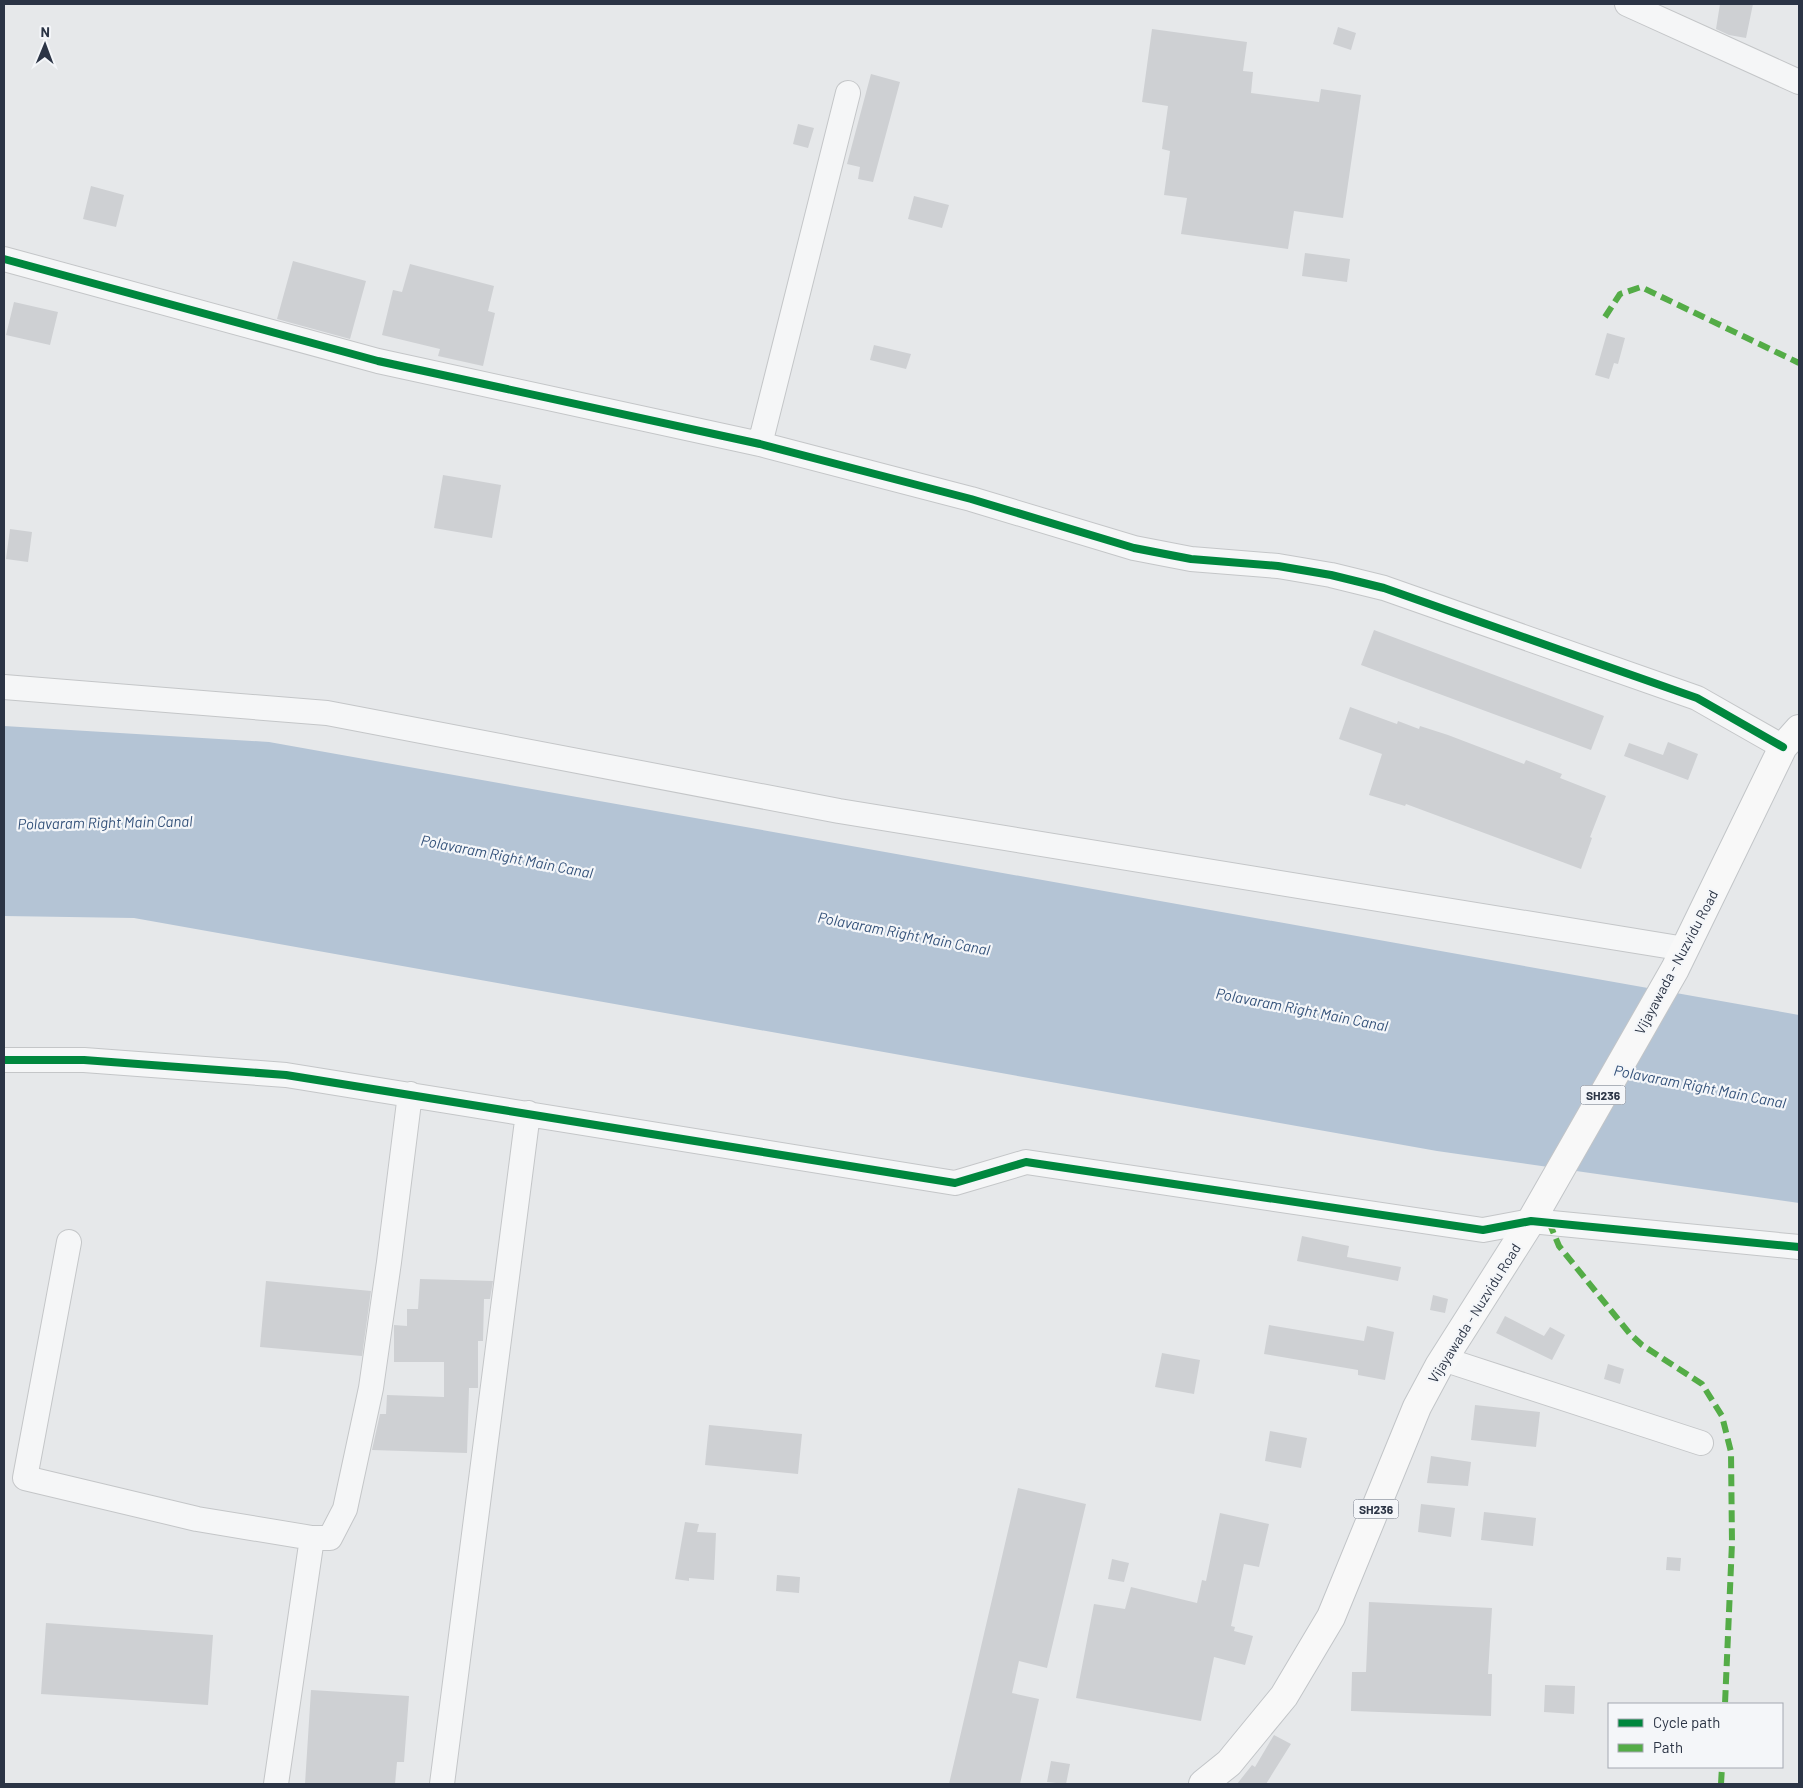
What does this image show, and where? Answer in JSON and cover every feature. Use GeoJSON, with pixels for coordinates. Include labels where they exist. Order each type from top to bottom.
{"type":"FeatureCollection","features":[{"type":"Feature","properties":{"kind":"main road","name":"Vijayawada - Nuzvidu Road"},"geometry":{"type":"LineString","coordinates":[[1203,1784],[1229,1763],[1284,1696],[1332,1617],[1370,1525],[1397,1451],[1417,1407],[1443,1359],[1531,1221],[1680,959],[1791,738]]}},
{"type":"Feature","properties":{"kind":"street"},"geometry":{"type":"LineString","coordinates":[[1627,4],[1799,82]]}},
{"type":"Feature","properties":{"kind":"street"},"geometry":{"type":"LineString","coordinates":[[760,444],[848,94]]}},
{"type":"Feature","properties":{"kind":"street"},"geometry":{"type":"LineString","coordinates":[[4,259],[378,361],[760,444],[971,499],[1134,548],[1191,559],[1313,572],[1384,588],[1696,698],[1791,738]]}},
{"type":"Feature","properties":{"kind":"street"},"geometry":{"type":"LineString","coordinates":[[4,687],[327,713],[839,811],[1680,959]]}},
{"type":"Feature","properties":{"kind":"street"},"geometry":{"type":"LineString","coordinates":[[4,1060],[84,1060],[286,1075],[955,1183],[1026,1162],[1483,1230],[1531,1221],[1799,1247]]}},
{"type":"Feature","properties":{"kind":"street"},"geometry":{"type":"LineString","coordinates":[[69,1242],[25,1478],[197,1520],[312,1538],[330,1538],[345,1509],[371,1388],[390,1262],[410,1094]]}},
{"type":"Feature","properties":{"kind":"street"},"geometry":{"type":"LineString","coordinates":[[442,1784],[528,1113]]}},
{"type":"Feature","properties":{"kind":"street"},"geometry":{"type":"LineString","coordinates":[[1443,1359],[1701,1442]]}},
{"type":"Feature","properties":{"kind":"street"},"geometry":{"type":"LineString","coordinates":[[276,1784],[312,1538]]}},
{"type":"Feature","properties":{"kind":"water","name":"Polavaram Right Main Canal"},"geometry":{"type":"Polygon","coordinates":[[[4,726],[269,742],[1799,1015],[1799,1203],[1437,1151],[134,918],[4,916],[4,726]]]}},
{"type":"Feature","properties":{"kind":"building"},"geometry":{"type":"Polygon","coordinates":[[[1720,4],[1753,4],[1746,38],[1729,35],[1716,29],[1720,4]]]}},
{"type":"Feature","properties":{"kind":"building"},"geometry":{"type":"Polygon","coordinates":[[[1338,27],[1356,33],[1351,50],[1333,44],[1338,27]]]}},
{"type":"Feature","properties":{"kind":"building"},"geometry":{"type":"Polygon","coordinates":[[[1152,29],[1247,42],[1243,71],[1253,72],[1251,93],[1319,102],[1321,89],[1361,95],[1343,218],[1294,211],[1288,249],[1181,234],[1187,198],[1164,195],[1170,151],[1162,149],[1168,106],[1142,102],[1152,29]]]}},
{"type":"Feature","properties":{"kind":"building"},"geometry":{"type":"Polygon","coordinates":[[[871,74],[900,82],[873,182],[858,179],[860,167],[847,164],[871,74]]]}},
{"type":"Feature","properties":{"kind":"building"},"geometry":{"type":"Polygon","coordinates":[[[798,124],[814,128],[808,148],[793,144],[798,124]]]}},
{"type":"Feature","properties":{"kind":"building"},"geometry":{"type":"Polygon","coordinates":[[[91,186],[124,195],[116,227],[83,219],[91,186]]]}},
{"type":"Feature","properties":{"kind":"building"},"geometry":{"type":"Polygon","coordinates":[[[914,196],[949,205],[942,228],[908,219],[914,196]]]}},
{"type":"Feature","properties":{"kind":"building"},"geometry":{"type":"Polygon","coordinates":[[[1305,253],[1350,259],[1347,282],[1302,276],[1305,253]]]}},
{"type":"Feature","properties":{"kind":"building"},"geometry":{"type":"Polygon","coordinates":[[[293,261],[366,281],[350,339],[277,319],[293,261]]]}},
{"type":"Feature","properties":{"kind":"building"},"geometry":{"type":"Polygon","coordinates":[[[410,264],[494,286],[488,311],[495,313],[483,366],[438,356],[440,349],[382,335],[393,290],[402,292],[410,264]]]}},
{"type":"Feature","properties":{"kind":"building"},"geometry":{"type":"Polygon","coordinates":[[[14,302],[58,312],[50,345],[6,335],[14,302]]]}},
{"type":"Feature","properties":{"kind":"building"},"geometry":{"type":"Polygon","coordinates":[[[1607,333],[1625,338],[1618,364],[1614,363],[1609,379],[1595,375],[1607,333]]]}},
{"type":"Feature","properties":{"kind":"building"},"geometry":{"type":"Polygon","coordinates":[[[874,345],[911,354],[906,369],[870,360],[874,345]]]}},
{"type":"Feature","properties":{"kind":"building"},"geometry":{"type":"Polygon","coordinates":[[[443,475],[501,485],[492,538],[434,528],[443,475]]]}},
{"type":"Feature","properties":{"kind":"building"},"geometry":{"type":"Polygon","coordinates":[[[10,529],[32,532],[28,562],[6,559],[10,529]]]}},
{"type":"Feature","properties":{"kind":"building"},"geometry":{"type":"Polygon","coordinates":[[[1374,630],[1604,716],[1591,750],[1361,665],[1374,630]]]}},
{"type":"Feature","properties":{"kind":"building"},"geometry":{"type":"Polygon","coordinates":[[[1350,707],[1397,724],[1398,721],[1419,729],[1420,726],[1448,735],[1524,764],[1526,760],[1562,774],[1560,778],[1606,796],[1590,837],[1592,838],[1581,869],[1406,804],[1405,806],[1369,795],[1382,754],[1339,739],[1350,707]]]}},
{"type":"Feature","properties":{"kind":"building"},"geometry":{"type":"Polygon","coordinates":[[[1668,742],[1698,754],[1688,780],[1624,756],[1629,743],[1663,755],[1668,742]]]}},
{"type":"Feature","properties":{"kind":"building"},"geometry":{"type":"Polygon","coordinates":[[[1302,1236],[1349,1246],[1347,1257],[1401,1267],[1398,1281],[1297,1261],[1302,1236]]]}},
{"type":"Feature","properties":{"kind":"building"},"geometry":{"type":"Polygon","coordinates":[[[420,1279],[493,1281],[490,1299],[484,1299],[483,1341],[478,1341],[478,1388],[469,1388],[467,1453],[372,1450],[380,1414],[386,1414],[387,1395],[444,1397],[444,1362],[394,1362],[394,1325],[407,1326],[407,1309],[418,1309],[420,1279]]]}},
{"type":"Feature","properties":{"kind":"building"},"geometry":{"type":"Polygon","coordinates":[[[266,1281],[371,1291],[362,1356],[260,1347],[266,1281]]]}},
{"type":"Feature","properties":{"kind":"building"},"geometry":{"type":"Polygon","coordinates":[[[1433,1295],[1448,1299],[1445,1313],[1430,1310],[1433,1295]]]}},
{"type":"Feature","properties":{"kind":"building"},"geometry":{"type":"Polygon","coordinates":[[[1505,1316],[1544,1336],[1550,1327],[1565,1335],[1552,1360],[1496,1333],[1505,1316]]]}},
{"type":"Feature","properties":{"kind":"building"},"geometry":{"type":"Polygon","coordinates":[[[1269,1325],[1364,1341],[1367,1326],[1394,1332],[1385,1380],[1358,1375],[1358,1370],[1264,1354],[1269,1325]]]}},
{"type":"Feature","properties":{"kind":"building"},"geometry":{"type":"Polygon","coordinates":[[[1162,1353],[1200,1360],[1194,1394],[1155,1387],[1162,1353]]]}},
{"type":"Feature","properties":{"kind":"building"},"geometry":{"type":"Polygon","coordinates":[[[1608,1364],[1624,1369],[1620,1384],[1604,1379],[1608,1364]]]}},
{"type":"Feature","properties":{"kind":"building"},"geometry":{"type":"Polygon","coordinates":[[[1475,1405],[1540,1412],[1536,1447],[1471,1440],[1475,1405]]]}},
{"type":"Feature","properties":{"kind":"building"},"geometry":{"type":"Polygon","coordinates":[[[709,1425],[802,1434],[798,1474],[705,1465],[709,1425]]]}},
{"type":"Feature","properties":{"kind":"building"},"geometry":{"type":"Polygon","coordinates":[[[1270,1431],[1307,1438],[1301,1468],[1265,1461],[1270,1431]]]}},
{"type":"Feature","properties":{"kind":"building"},"geometry":{"type":"Polygon","coordinates":[[[1431,1456],[1471,1462],[1468,1486],[1427,1483],[1431,1456]]]}},
{"type":"Feature","properties":{"kind":"building"},"geometry":{"type":"Polygon","coordinates":[[[1018,1488],[1086,1504],[1047,1668],[1019,1661],[1012,1693],[1039,1699],[1020,1784],[949,1784],[1018,1488]]]}},
{"type":"Feature","properties":{"kind":"building"},"geometry":{"type":"Polygon","coordinates":[[[1421,1504],[1455,1508],[1451,1537],[1418,1532],[1421,1504]]]}},
{"type":"Feature","properties":{"kind":"building"},"geometry":{"type":"Polygon","coordinates":[[[1484,1512],[1536,1518],[1533,1546],[1481,1540],[1484,1512]]]}},
{"type":"Feature","properties":{"kind":"building"},"geometry":{"type":"Polygon","coordinates":[[[1220,1513],[1269,1524],[1259,1567],[1244,1564],[1231,1626],[1235,1627],[1234,1631],[1253,1636],[1245,1665],[1214,1657],[1201,1721],[1076,1698],[1094,1604],[1125,1609],[1131,1587],[1197,1603],[1202,1580],[1206,1581],[1220,1513]]]}},
{"type":"Feature","properties":{"kind":"building"},"geometry":{"type":"Polygon","coordinates":[[[685,1522],[699,1524],[697,1532],[716,1533],[714,1580],[689,1578],[689,1581],[675,1579],[685,1522]]]}},
{"type":"Feature","properties":{"kind":"building"},"geometry":{"type":"Polygon","coordinates":[[[1667,1557],[1681,1558],[1680,1571],[1666,1570],[1667,1557]]]}},
{"type":"Feature","properties":{"kind":"building"},"geometry":{"type":"Polygon","coordinates":[[[1112,1559],[1129,1563],[1124,1582],[1108,1579],[1112,1559]]]}},
{"type":"Feature","properties":{"kind":"building"},"geometry":{"type":"Polygon","coordinates":[[[777,1575],[800,1577],[799,1593],[776,1591],[777,1575]]]}},
{"type":"Feature","properties":{"kind":"building"},"geometry":{"type":"Polygon","coordinates":[[[1369,1602],[1492,1608],[1488,1674],[1492,1674],[1491,1716],[1351,1711],[1352,1672],[1366,1672],[1369,1602]]]}},
{"type":"Feature","properties":{"kind":"building"},"geometry":{"type":"Polygon","coordinates":[[[46,1623],[213,1635],[208,1705],[41,1694],[46,1623]]]}},
{"type":"Feature","properties":{"kind":"building"},"geometry":{"type":"Polygon","coordinates":[[[1545,1685],[1575,1686],[1574,1714],[1544,1712],[1545,1685]]]}},
{"type":"Feature","properties":{"kind":"building"},"geometry":{"type":"Polygon","coordinates":[[[311,1690],[409,1696],[404,1762],[397,1762],[395,1784],[305,1784],[311,1690]]]}},
{"type":"Feature","properties":{"kind":"building"},"geometry":{"type":"Polygon","coordinates":[[[1274,1735],[1291,1744],[1266,1784],[1237,1784],[1252,1765],[1255,1767],[1274,1735]]]}},
{"type":"Feature","properties":{"kind":"building"},"geometry":{"type":"Polygon","coordinates":[[[1051,1761],[1070,1764],[1066,1784],[1047,1782],[1051,1761]]]}},
{"type":"Feature","properties":{"kind":"marked path"},"geometry":{"type":"LineString","coordinates":[[1605,317],[1620,294],[1641,287],[1799,363]]}},
{"type":"Feature","properties":{"kind":"marked path"},"geometry":{"type":"LineString","coordinates":[[1549,1222],[1559,1246],[1630,1334],[1642,1345],[1702,1384],[1722,1416],[1731,1452],[1732,1543],[1725,1703]]}},
{"type":"Feature","properties":{"kind":"marked path"},"geometry":{"type":"LineString","coordinates":[[1721,1784],[1722,1768]]}},
{"type":"Feature","properties":{"kind":"cycle path"},"geometry":{"type":"LineString","coordinates":[[4,259],[378,361],[760,444],[971,499],[1134,548],[1191,559],[1278,566],[1331,575],[1384,588],[1697,698],[1783,747]]}},
{"type":"Feature","properties":{"kind":"cycle path"},"geometry":{"type":"LineString","coordinates":[[4,1060],[84,1060],[286,1075],[955,1183],[1026,1162],[1483,1230],[1531,1221],[1799,1247]]}}]}
